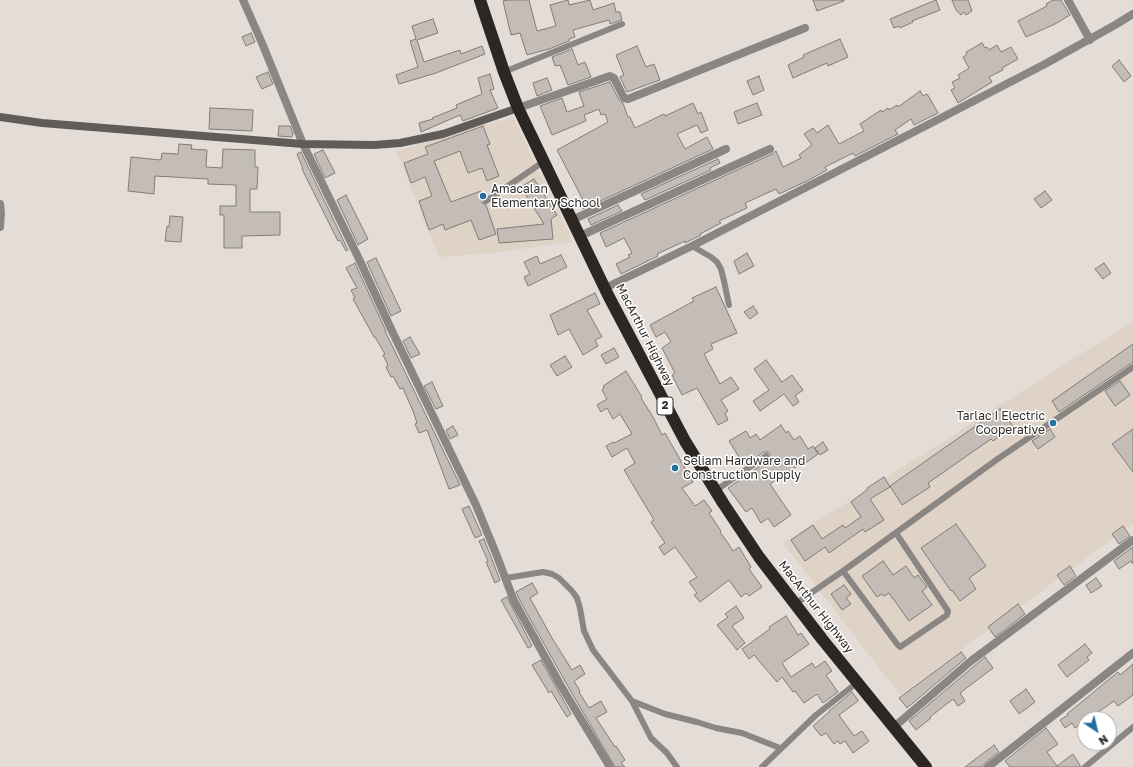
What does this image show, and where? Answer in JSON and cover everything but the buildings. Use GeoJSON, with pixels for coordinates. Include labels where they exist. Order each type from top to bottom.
{"type":"FeatureCollection","features":[{"type":"Feature","properties":{"kind":"highway","name":"MacArthur Highway"},"geometry":{"type":"LineString","coordinates":[[480,0],[504,72],[518,108],[543,162],[605,288],[685,442],[715,491],[759,557],[926,767]]}},
{"type":"Feature","properties":{"kind":"street"},"geometry":{"type":"LineString","coordinates":[[243,0],[303,144],[358,255],[392,331],[476,505],[514,601],[561,686],[610,767]]}},
{"type":"Feature","properties":{"kind":"street"},"geometry":{"type":"LineString","coordinates":[[1068,0],[1090,40]]}},
{"type":"Feature","properties":{"kind":"street"},"geometry":{"type":"LineString","coordinates":[[605,288],[692,246],[948,115],[1090,40],[1133,14]]}},
{"type":"Feature","properties":{"kind":"street"},"geometry":{"type":"LineString","coordinates":[[0,117],[42,123],[303,144],[374,145],[400,143],[443,134],[612,76],[624,98],[628,99],[805,28]]}},
{"type":"Feature","properties":{"kind":"street"},"geometry":{"type":"LineString","coordinates":[[572,220],[726,149]]}},
{"type":"Feature","properties":{"kind":"street"},"geometry":{"type":"LineString","coordinates":[[580,236],[770,149]]}},
{"type":"Feature","properties":{"kind":"street"},"geometry":{"type":"LineString","coordinates":[[0,204],[0,227]]}},
{"type":"Feature","properties":{"kind":"street"},"geometry":{"type":"LineString","coordinates":[[894,727],[971,662],[1133,540]]}},
{"type":"Feature","properties":{"kind":"street"},"geometry":{"type":"LineString","coordinates":[[988,767],[1133,653]]}},
{"type":"Feature","properties":{"kind":"lane"},"geometry":{"type":"LineString","coordinates":[[504,72],[622,24]]}},
{"type":"Feature","properties":{"kind":"lane"},"geometry":{"type":"LineString","coordinates":[[486,201],[543,162]]}},
{"type":"Feature","properties":{"kind":"lane"},"geometry":{"type":"LineString","coordinates":[[692,246],[717,262],[721,269],[729,306]]}},
{"type":"Feature","properties":{"kind":"lane"},"geometry":{"type":"LineString","coordinates":[[795,604],[999,458],[1133,367]]}},
{"type":"Feature","properties":{"kind":"lane"},"geometry":{"type":"LineString","coordinates":[[715,491],[766,456]]}},
{"type":"Feature","properties":{"kind":"lane"},"geometry":{"type":"LineString","coordinates":[[843,571],[900,647],[947,615],[948,611],[896,533]]}},
{"type":"Feature","properties":{"kind":"lane"},"geometry":{"type":"LineString","coordinates":[[506,578],[543,572],[552,574],[565,584],[577,598],[584,631],[593,650],[632,702],[648,732],[677,767]]}},
{"type":"Feature","properties":{"kind":"lane"},"geometry":{"type":"LineString","coordinates":[[762,767],[780,748],[816,715],[858,682]]}},
{"type":"Feature","properties":{"kind":"lane"},"geometry":{"type":"LineString","coordinates":[[632,702],[665,714],[716,728],[742,733],[780,748]]}},
{"type":"Feature","properties":{"kind":"lane"},"geometry":{"type":"LineString","coordinates":[[1085,767],[1133,727]]}},
{"type":"Feature","properties":{"kind":"shaded area","name":"Amacalan Elementary School"},"geometry":{"type":"Polygon","coordinates":[[[513,117],[573,242],[493,253],[439,257],[396,151],[513,117]]]}},
{"type":"Feature","properties":{"kind":"shaded area","name":"Tarlac I Electric Cooperative"},"geometry":{"type":"Polygon","coordinates":[[[1133,321],[1133,524],[900,695],[783,543],[1133,321]]]}},
{"type":"Feature","properties":{"kind":"place","name":"Amacalan Elementary School"},"geometry":{"type":"Point","coordinates":[483,196]}},
{"type":"Feature","properties":{"kind":"place","name":"Tarlac I Electric Cooperative"},"geometry":{"type":"Point","coordinates":[1053,423]}},
{"type":"Feature","properties":{"kind":"place","name":"Seliam Hardware and Construction Supply"},"geometry":{"type":"Point","coordinates":[675,468]}}]}
